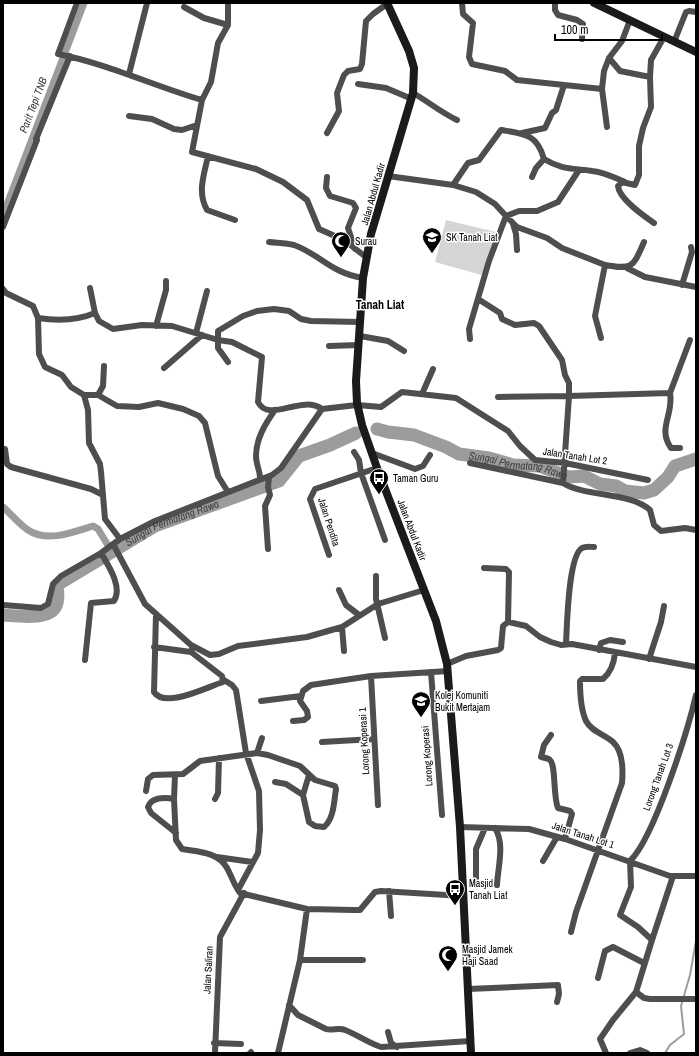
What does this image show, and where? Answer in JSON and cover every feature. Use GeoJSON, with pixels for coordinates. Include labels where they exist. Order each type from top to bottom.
{"type":"FeatureCollection","features":[{"type":"Feature","properties":{"kind":"main road"},"geometry":{"type":"LineString","coordinates":[[594,3],[696,52]]}},
{"type":"Feature","properties":{"kind":"main road","name":"Jalan Abdul Kadir"},"geometry":{"type":"LineString","coordinates":[[387,4],[409,50],[414,68],[412,96],[366,257],[363,278],[356,382],[357,405],[362,425],[377,468],[445,648],[448,667],[460,826],[471,1053]]}},
{"type":"Feature","properties":{"kind":"street"},"geometry":{"type":"LineString","coordinates":[[76,3],[58,54],[70,56],[128,74],[162,88],[202,100]]}},
{"type":"Feature","properties":{"kind":"street"},"geometry":{"type":"LineString","coordinates":[[128,74],[147,3]]}},
{"type":"Feature","properties":{"kind":"street"},"geometry":{"type":"LineString","coordinates":[[228,3],[228,25],[218,43],[211,82],[202,100],[192,152],[256,169],[282,182],[307,200],[320,229],[344,240],[366,257]]}},
{"type":"Feature","properties":{"kind":"street"},"geometry":{"type":"LineString","coordinates":[[462,3],[463,14],[473,23],[468,57],[472,64],[505,71],[517,80],[602,89]]}},
{"type":"Feature","properties":{"kind":"street"},"geometry":{"type":"LineString","coordinates":[[555,3],[555,10],[558,15],[577,20],[583,24],[582,39]]}},
{"type":"Feature","properties":{"kind":"street"},"geometry":{"type":"LineString","coordinates":[[328,132],[339,111],[337,93],[344,75],[348,71],[360,69],[362,64],[366,21],[387,4]]}},
{"type":"Feature","properties":{"kind":"street"},"geometry":{"type":"LineString","coordinates":[[184,7],[204,18],[228,25]]}},
{"type":"Feature","properties":{"kind":"street"},"geometry":{"type":"LineString","coordinates":[[674,42],[686,12],[689,10],[696,12]]}},
{"type":"Feature","properties":{"kind":"street"},"geometry":{"type":"LineString","coordinates":[[607,127],[602,89],[604,71],[609,58],[622,41],[630,20]]}},
{"type":"Feature","properties":{"kind":"street"},"geometry":{"type":"LineString","coordinates":[[544,160],[568,169],[593,171],[635,185],[638,179],[639,146],[643,128],[651,107],[651,60],[664,37]]}},
{"type":"Feature","properties":{"kind":"street"},"geometry":{"type":"LineString","coordinates":[[3,227],[70,56]]}},
{"type":"Feature","properties":{"kind":"street"},"geometry":{"type":"LineString","coordinates":[[609,58],[620,71],[650,77]]}},
{"type":"Feature","properties":{"kind":"street"},"geometry":{"type":"LineString","coordinates":[[358,84],[386,88],[427,101],[439,112],[457,120]]}},
{"type":"Feature","properties":{"kind":"street"},"geometry":{"type":"LineString","coordinates":[[522,133],[545,128],[552,113],[556,110],[564,84]]}},
{"type":"Feature","properties":{"kind":"street"},"geometry":{"type":"LineString","coordinates":[[130,116],[152,120],[174,129],[182,130],[197,125]]}},
{"type":"Feature","properties":{"kind":"street"},"geometry":{"type":"LineString","coordinates":[[453,185],[468,163],[479,160],[501,130],[522,133],[534,138],[541,149],[544,160]]}},
{"type":"Feature","properties":{"kind":"street"},"geometry":{"type":"LineString","coordinates":[[208,156],[201,193],[202,202],[207,210],[235,220]]}},
{"type":"Feature","properties":{"kind":"street"},"geometry":{"type":"LineString","coordinates":[[532,177],[536,168],[544,160]]}},
{"type":"Feature","properties":{"kind":"street"},"geometry":{"type":"LineString","coordinates":[[470,339],[469,329],[488,261],[506,216],[519,211],[537,211],[558,202],[579,170]]}},
{"type":"Feature","properties":{"kind":"street"},"geometry":{"type":"LineString","coordinates":[[388,176],[453,185],[476,192],[495,204],[513,224],[516,234],[517,250]]}},
{"type":"Feature","properties":{"kind":"street"},"geometry":{"type":"LineString","coordinates":[[327,177],[326,188],[330,196],[353,203],[356,208],[348,228],[355,250]]}},
{"type":"Feature","properties":{"kind":"street"},"geometry":{"type":"LineString","coordinates":[[625,182],[618,186],[619,191],[628,202],[654,223]]}},
{"type":"Feature","properties":{"kind":"street"},"geometry":{"type":"LineString","coordinates":[[513,224],[605,265],[627,268],[645,276],[696,287]]}},
{"type":"Feature","properties":{"kind":"street"},"geometry":{"type":"LineString","coordinates":[[269,242],[292,245],[308,252],[332,269],[347,276],[363,278]]}},
{"type":"Feature","properties":{"kind":"street"},"geometry":{"type":"LineString","coordinates":[[627,268],[635,262],[644,242]]}},
{"type":"Feature","properties":{"kind":"street"},"geometry":{"type":"LineString","coordinates":[[682,285],[692,252],[691,247]]}},
{"type":"Feature","properties":{"kind":"street"},"geometry":{"type":"LineString","coordinates":[[601,338],[595,316],[605,265]]}},
{"type":"Feature","properties":{"kind":"street"},"geometry":{"type":"LineString","coordinates":[[156,326],[166,290],[166,282]]}},
{"type":"Feature","properties":{"kind":"street"},"geometry":{"type":"LineString","coordinates":[[90,288],[95,313],[99,321],[113,329],[123,327],[172,326],[218,340],[232,342],[262,357],[258,402],[260,406],[275,410],[262,429],[259,439],[256,456],[260,478]]}},
{"type":"Feature","properties":{"kind":"street"},"geometry":{"type":"LineString","coordinates":[[3,289],[6,293],[33,306],[38,318],[40,354],[42,362],[45,367],[62,375],[71,387],[84,394],[98,395],[117,406],[139,407],[158,404],[183,409],[199,416],[205,424],[218,476],[228,492]]}},
{"type":"Feature","properties":{"kind":"street"},"geometry":{"type":"LineString","coordinates":[[164,368],[199,334],[207,291]]}},
{"type":"Feature","properties":{"kind":"street"},"geometry":{"type":"LineString","coordinates":[[478,299],[500,313],[502,319],[506,322],[515,325],[534,323],[539,326],[562,360],[564,375],[569,383],[563,480]]}},
{"type":"Feature","properties":{"kind":"street"},"geometry":{"type":"LineString","coordinates":[[228,362],[218,348],[218,331],[243,316],[263,310],[274,309],[288,311],[301,319],[360,322]]}},
{"type":"Feature","properties":{"kind":"street"},"geometry":{"type":"LineString","coordinates":[[38,318],[58,321],[84,318],[95,313]]}},
{"type":"Feature","properties":{"kind":"street"},"geometry":{"type":"LineString","coordinates":[[360,336],[388,341],[404,351]]}},
{"type":"Feature","properties":{"kind":"street"},"geometry":{"type":"LineString","coordinates":[[680,448],[671,448],[665,429],[672,403],[670,393],[690,340]]}},
{"type":"Feature","properties":{"kind":"street"},"geometry":{"type":"LineString","coordinates":[[329,346],[359,345]]}},
{"type":"Feature","properties":{"kind":"street"},"geometry":{"type":"LineString","coordinates":[[98,395],[102,386],[104,366]]}},
{"type":"Feature","properties":{"kind":"street"},"geometry":{"type":"LineString","coordinates":[[422,394],[433,369]]}},
{"type":"Feature","properties":{"kind":"street","name":"Jalan Tanah Lot 2"},"geometry":{"type":"LineString","coordinates":[[275,410],[284,410],[305,404],[315,405],[322,409],[357,405],[381,407],[402,392],[456,398],[508,431],[531,457],[565,466],[648,480]]}},
{"type":"Feature","properties":{"kind":"street"},"geometry":{"type":"LineString","coordinates":[[498,397],[670,393]]}},
{"type":"Feature","properties":{"kind":"street"},"geometry":{"type":"LineString","coordinates":[[84,394],[88,410],[89,443],[100,464],[105,520],[120,539]]}},
{"type":"Feature","properties":{"kind":"street"},"geometry":{"type":"LineString","coordinates":[[3,605],[41,608],[48,604],[53,584],[60,576],[101,553],[120,539],[155,521],[176,514],[260,478],[268,478],[281,468],[322,409]]}},
{"type":"Feature","properties":{"kind":"street"},"geometry":{"type":"LineString","coordinates":[[5,449],[7,464],[11,466],[91,489],[103,495]]}},
{"type":"Feature","properties":{"kind":"street"},"geometry":{"type":"LineString","coordinates":[[354,452],[359,460],[361,473],[385,540]]}},
{"type":"Feature","properties":{"kind":"street"},"geometry":{"type":"LineString","coordinates":[[372,453],[415,469],[423,466],[430,456]]}},
{"type":"Feature","properties":{"kind":"street"},"geometry":{"type":"LineString","coordinates":[[470,462],[563,480],[574,488],[646,506],[650,510],[654,526],[661,530],[685,528],[696,530]]}},
{"type":"Feature","properties":{"kind":"street","name":"Jalan Pendita"},"geometry":{"type":"LineString","coordinates":[[329,555],[310,499],[311,495],[315,489],[377,468]]}},
{"type":"Feature","properties":{"kind":"street"},"geometry":{"type":"LineString","coordinates":[[268,478],[270,495],[265,506],[268,548]]}},
{"type":"Feature","properties":{"kind":"street"},"geometry":{"type":"LineString","coordinates":[[113,544],[141,599],[236,690],[246,755],[259,791],[260,843],[258,853],[238,890]]}},
{"type":"Feature","properties":{"kind":"street"},"geometry":{"type":"LineString","coordinates":[[566,644],[568,599],[576,558],[581,549],[587,546],[594,547]]}},
{"type":"Feature","properties":{"kind":"street"},"geometry":{"type":"LineString","coordinates":[[84,660],[91,603],[114,601],[117,595],[115,579],[101,553]]}},
{"type":"Feature","properties":{"kind":"street"},"geometry":{"type":"LineString","coordinates":[[293,721],[304,720],[308,716],[307,711],[300,701],[303,691],[311,684],[371,676],[431,672],[448,667],[466,656],[498,650],[501,648],[504,626],[508,622],[508,572],[506,569],[484,568]]}},
{"type":"Feature","properties":{"kind":"street"},"geometry":{"type":"LineString","coordinates":[[376,576],[378,604],[385,638]]}},
{"type":"Feature","properties":{"kind":"street"},"geometry":{"type":"LineString","coordinates":[[339,590],[346,605],[359,615]]}},
{"type":"Feature","properties":{"kind":"street"},"geometry":{"type":"LineString","coordinates":[[154,647],[192,649],[205,654],[214,655],[238,646],[307,637],[342,627],[378,604],[424,590]]}},
{"type":"Feature","properties":{"kind":"street"},"geometry":{"type":"LineString","coordinates":[[649,658],[661,622],[664,606]]}},
{"type":"Feature","properties":{"kind":"street"},"geometry":{"type":"LineString","coordinates":[[156,614],[154,692],[157,696],[165,698],[186,696],[224,680]]}},
{"type":"Feature","properties":{"kind":"street"},"geometry":{"type":"LineString","coordinates":[[508,622],[526,626],[540,637],[551,642],[696,667]]}},
{"type":"Feature","properties":{"kind":"street"},"geometry":{"type":"LineString","coordinates":[[342,627],[344,651]]}},
{"type":"Feature","properties":{"kind":"street"},"geometry":{"type":"LineString","coordinates":[[598,650],[601,643],[606,640],[623,642]]}},
{"type":"Feature","properties":{"kind":"street"},"geometry":{"type":"LineString","coordinates":[[571,932],[576,912],[622,783],[620,756],[613,742],[595,732],[587,722],[584,715],[580,681],[587,679],[603,679],[609,674],[613,665],[615,653]]}},
{"type":"Feature","properties":{"kind":"street","name":"Lorong Koperasi"},"geometry":{"type":"LineString","coordinates":[[431,672],[442,815]]}},
{"type":"Feature","properties":{"kind":"street","name":"Lorong Koperasi 1"},"geometry":{"type":"LineString","coordinates":[[371,676],[378,805]]}},
{"type":"Feature","properties":{"kind":"street","name":"Lorong Tanah Lot 3"},"geometry":{"type":"LineString","coordinates":[[630,861],[637,854],[660,805],[696,695]]}},
{"type":"Feature","properties":{"kind":"street"},"geometry":{"type":"LineString","coordinates":[[261,701],[301,696]]}},
{"type":"Feature","properties":{"kind":"street"},"geometry":{"type":"LineString","coordinates":[[551,735],[544,745],[541,757],[549,759],[552,763],[554,796],[558,808],[570,811],[572,814],[565,839]]}},
{"type":"Feature","properties":{"kind":"street"},"geometry":{"type":"LineString","coordinates":[[257,753],[262,738]]}},
{"type":"Feature","properties":{"kind":"street"},"geometry":{"type":"LineString","coordinates":[[322,742],[374,739]]}},
{"type":"Feature","properties":{"kind":"street"},"geometry":{"type":"LineString","coordinates":[[146,791],[148,780],[152,775],[183,774],[200,761],[257,753],[300,766],[315,780],[332,784],[336,789],[331,817],[329,823],[324,827],[315,826],[309,822],[303,795],[309,775]]}},
{"type":"Feature","properties":{"kind":"street"},"geometry":{"type":"LineString","coordinates":[[215,799],[218,793],[219,758]]}},
{"type":"Feature","properties":{"kind":"street"},"geometry":{"type":"LineString","coordinates":[[175,775],[174,799],[176,840],[182,849],[206,853],[217,857],[252,862]]}},
{"type":"Feature","properties":{"kind":"street"},"geometry":{"type":"LineString","coordinates":[[275,782],[286,784],[303,795]]}},
{"type":"Feature","properties":{"kind":"street"},"geometry":{"type":"LineString","coordinates":[[174,799],[153,799],[149,803],[148,807],[151,813],[176,834]]}},
{"type":"Feature","properties":{"kind":"street","name":"Jalan Tanah Lot 1"},"geometry":{"type":"LineString","coordinates":[[460,826],[530,829],[565,839],[673,876],[696,876]]}},
{"type":"Feature","properties":{"kind":"street"},"geometry":{"type":"LineString","coordinates":[[476,885],[476,849],[485,828]]}},
{"type":"Feature","properties":{"kind":"street"},"geometry":{"type":"LineString","coordinates":[[495,828],[499,835],[500,846],[497,885]]}},
{"type":"Feature","properties":{"kind":"street"},"geometry":{"type":"LineString","coordinates":[[543,861],[557,837]]}},
{"type":"Feature","properties":{"kind":"street"},"geometry":{"type":"LineString","coordinates":[[217,857],[226,867],[234,886],[238,890],[244,893],[307,909],[360,910],[375,892],[389,891],[463,896]]}},
{"type":"Feature","properties":{"kind":"street"},"geometry":{"type":"LineString","coordinates":[[630,861],[631,887],[620,915],[638,927],[652,940]]}},
{"type":"Feature","properties":{"kind":"street"},"geometry":{"type":"LineString","coordinates":[[606,1053],[600,1039],[613,1020],[636,992],[673,876]]}},
{"type":"Feature","properties":{"kind":"street"},"geometry":{"type":"LineString","coordinates":[[389,891],[391,916]]}},
{"type":"Feature","properties":{"kind":"street","name":"Jalan Saliran"},"geometry":{"type":"LineString","coordinates":[[215,1053],[214,1043],[220,937],[244,893]]}},
{"type":"Feature","properties":{"kind":"street"},"geometry":{"type":"LineString","coordinates":[[278,1053],[300,960],[307,909]]}},
{"type":"Feature","properties":{"kind":"street"},"geometry":{"type":"LineString","coordinates":[[598,978],[605,951],[613,946],[644,963]]}},
{"type":"Feature","properties":{"kind":"street"},"geometry":{"type":"LineString","coordinates":[[300,960],[363,960]]}},
{"type":"Feature","properties":{"kind":"street"},"geometry":{"type":"LineString","coordinates":[[468,989],[558,985],[559,994],[557,1002]]}},
{"type":"Feature","properties":{"kind":"street"},"geometry":{"type":"LineString","coordinates":[[636,992],[642,997],[650,999],[696,999]]}},
{"type":"Feature","properties":{"kind":"street"},"geometry":{"type":"LineString","coordinates":[[289,1005],[298,1015],[326,1029],[344,1029],[381,1050],[470,1040]]}},
{"type":"Feature","properties":{"kind":"street"},"geometry":{"type":"LineString","coordinates":[[388,1032],[392,1043],[397,1047]]}},
{"type":"Feature","properties":{"kind":"street"},"geometry":{"type":"LineString","coordinates":[[214,1043],[241,1044]]}},
{"type":"Feature","properties":{"kind":"street"},"geometry":{"type":"LineString","coordinates":[[630,1053],[640,1050],[647,1053]]}},
{"type":"Feature","properties":{"kind":"shaded area"},"geometry":{"type":"Polygon","coordinates":[[[446,220],[496,232],[485,276],[435,262],[446,220]]]}},
{"type":"Feature","properties":{"kind":"waterway","name":"Parit Tepi TNB"},"geometry":{"type":"LineString","coordinates":[[3,215],[84,3]]}},
{"type":"Feature","properties":{"kind":"waterway","name":"Sungai Permatang Rawa"},"geometry":{"type":"LineString","coordinates":[[377,429],[388,432],[414,435],[446,447],[459,454],[489,458],[513,465],[539,466],[569,477],[584,476],[600,484],[616,486],[625,491],[644,493],[654,490],[668,477],[675,466],[696,459]]}},
{"type":"Feature","properties":{"kind":"waterway","name":"Sungai Permatang Rawa"},"geometry":{"type":"LineString","coordinates":[[3,615],[38,616],[50,612],[57,604],[57,585],[155,526],[279,481],[299,456],[330,445],[356,433]]}},
{"type":"Feature","properties":{"kind":"waterway","name":"Parit Tepi TNB"},"geometry":{"type":"LineString","coordinates":[[3,507],[28,530],[35,534],[44,536],[60,535],[93,526],[98,529],[112,552]]}},
{"type":"Feature","properties":{"kind":"waterway"},"geometry":{"type":"LineString","coordinates":[[665,1053],[670,1045],[684,1034],[681,1006],[690,975],[696,941]]}},
{"type":"Feature","properties":{"kind":"place","name":"SK Tanah Liat"},"geometry":{"type":"Point","coordinates":[432,254]}},
{"type":"Feature","properties":{"kind":"place","name":"Surau"},"geometry":{"type":"Point","coordinates":[341,258]}},
{"type":"Feature","properties":{"kind":"place","name":"Taman Guru"},"geometry":{"type":"Point","coordinates":[379,495]}},
{"type":"Feature","properties":{"kind":"place","name":"Kolej Komuniti Bukit Mertajam"},"geometry":{"type":"Point","coordinates":[421,718]}},
{"type":"Feature","properties":{"kind":"place","name":"Masjid Tanah Liat"},"geometry":{"type":"Point","coordinates":[455,906]}},
{"type":"Feature","properties":{"kind":"place","name":"Masjid Jamek Haji Saad"},"geometry":{"type":"Point","coordinates":[448,972]}},
{"type":"Feature","properties":{"kind":"district","name":"Tanah Liat"},"geometry":{"type":"Point","coordinates":[380,305]}}]}
